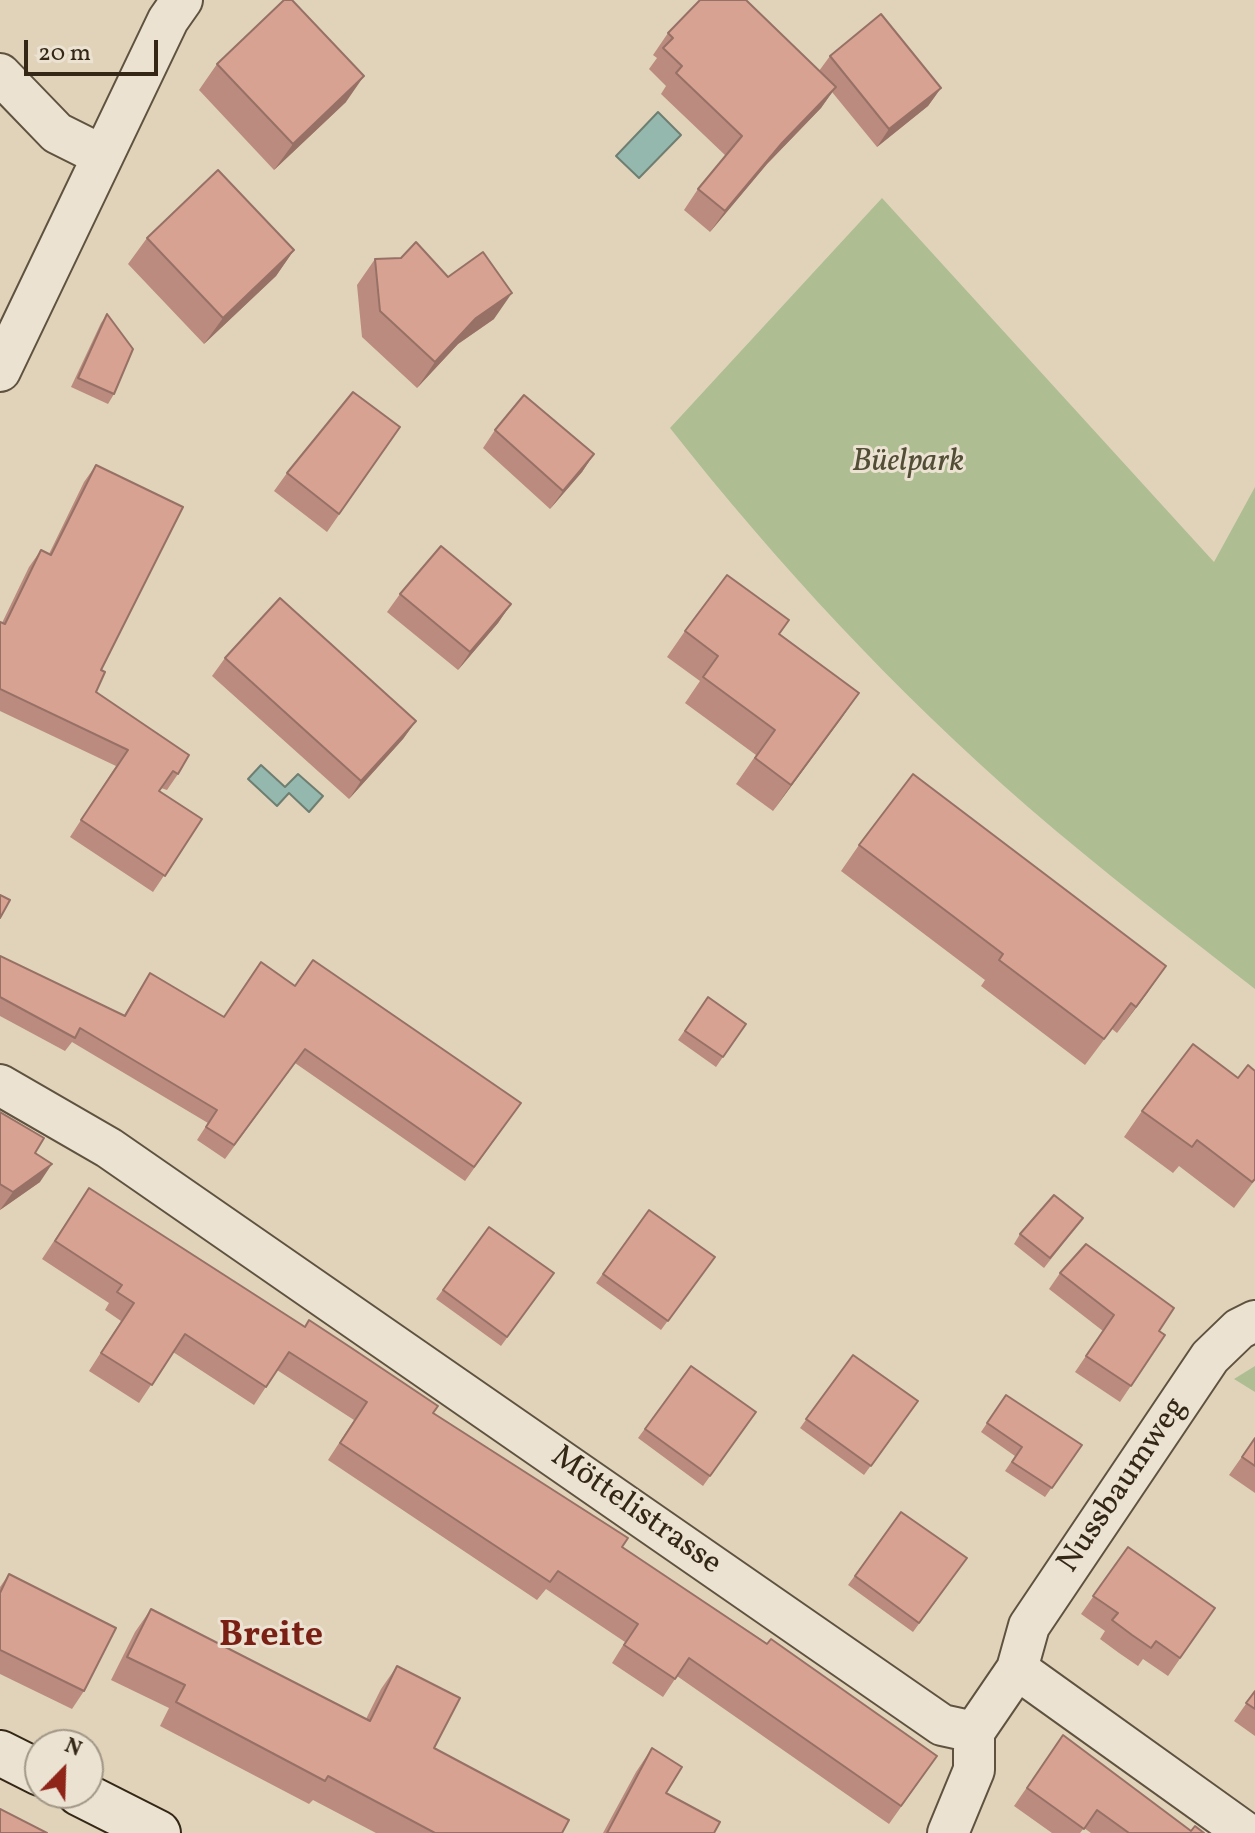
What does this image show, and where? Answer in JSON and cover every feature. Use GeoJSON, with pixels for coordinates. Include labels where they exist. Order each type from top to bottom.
{"type":"FeatureCollection","features":[{"type":"Feature","properties":{"kind":"main road"},"geometry":{"type":"LineString","coordinates":[[0,1753],[24,1765]]}},
{"type":"Feature","properties":{"kind":"main road"},"geometry":{"type":"LineString","coordinates":[[104,1808],[137,1828]]}},
{"type":"Feature","properties":{"kind":"street"},"geometry":{"type":"LineString","coordinates":[[0,371],[168,20],[182,0]]}},
{"type":"Feature","properties":{"kind":"street"},"geometry":{"type":"LineString","coordinates":[[0,74],[57,133],[103,156]]}},
{"type":"Feature","properties":{"kind":"street","name":"Möttelistrasse"},"geometry":{"type":"LineString","coordinates":[[0,1085],[109,1148],[942,1725],[974,1732]]}},
{"type":"Feature","properties":{"kind":"street","name":"Nussbaumweg"},"geometry":{"type":"LineString","coordinates":[[1017,1669],[1029,1626],[1210,1357],[1239,1329],[1255,1321]]}},
{"type":"Feature","properties":{"kind":"street"},"geometry":{"type":"LineString","coordinates":[[948,1833],[974,1770],[974,1732],[1017,1669],[1246,1833]]}},
{"type":"Feature","properties":{"kind":"green space","name":"Büelpark"},"geometry":{"type":"Polygon","coordinates":[[[882,198],[1214,562],[1255,487],[1255,989],[1056,830],[932,719],[796,578],[670,428],[882,198]]]}},
{"type":"Feature","properties":{"kind":"green space"},"geometry":{"type":"Polygon","coordinates":[[[1255,1366],[1255,1392],[1234,1379],[1255,1366]]]}},
{"type":"Feature","properties":{"kind":"water"},"geometry":{"type":"Polygon","coordinates":[[[658,112],[681,135],[639,178],[616,156],[658,112]]]}},
{"type":"Feature","properties":{"kind":"water"},"geometry":{"type":"Polygon","coordinates":[[[261,765],[285,787],[298,774],[323,796],[309,812],[289,793],[277,806],[248,779],[261,765]]]}},
{"type":"Feature","properties":{"kind":"building"},"geometry":{"type":"Polygon","coordinates":[[[284,0],[292,0],[364,76],[293,144],[217,64],[284,0]]]}},
{"type":"Feature","properties":{"kind":"building"},"geometry":{"type":"Polygon","coordinates":[[[700,0],[746,0],[836,87],[782,143],[725,211],[698,189],[742,136],[676,73],[682,66],[663,48],[673,38],[668,33],[700,0]]]}},
{"type":"Feature","properties":{"kind":"building"},"geometry":{"type":"Polygon","coordinates":[[[881,14],[941,88],[889,129],[830,56],[881,14]]]}},
{"type":"Feature","properties":{"kind":"building"},"geometry":{"type":"Polygon","coordinates":[[[218,170],[294,250],[223,318],[147,238],[218,170]]]}},
{"type":"Feature","properties":{"kind":"building"},"geometry":{"type":"Polygon","coordinates":[[[416,242],[448,277],[483,252],[512,293],[476,318],[435,362],[380,311],[375,259],[401,258],[416,242]]]}},
{"type":"Feature","properties":{"kind":"building"},"geometry":{"type":"Polygon","coordinates":[[[107,314],[133,349],[114,394],[78,378],[107,314]]]}},
{"type":"Feature","properties":{"kind":"building"},"geometry":{"type":"Polygon","coordinates":[[[353,392],[400,427],[339,514],[287,473],[353,392]]]}},
{"type":"Feature","properties":{"kind":"building"},"geometry":{"type":"Polygon","coordinates":[[[524,395],[594,454],[563,491],[495,430],[524,395]]]}},
{"type":"Feature","properties":{"kind":"building"},"geometry":{"type":"Polygon","coordinates":[[[96,465],[183,507],[101,670],[105,672],[96,692],[189,755],[178,774],[173,771],[159,791],[202,819],[165,876],[81,820],[128,750],[0,689],[0,622],[5,624],[41,550],[51,555],[96,465]]]}},
{"type":"Feature","properties":{"kind":"building"},"geometry":{"type":"Polygon","coordinates":[[[441,546],[511,604],[470,652],[400,594],[441,546]]]}},
{"type":"Feature","properties":{"kind":"building"},"geometry":{"type":"Polygon","coordinates":[[[727,575],[789,620],[779,634],[859,693],[791,785],[755,758],[775,730],[703,677],[718,656],[685,631],[727,575]]]}},
{"type":"Feature","properties":{"kind":"building"},"geometry":{"type":"Polygon","coordinates":[[[280,598],[416,721],[361,781],[225,658],[280,598]]]}},
{"type":"Feature","properties":{"kind":"building"},"geometry":{"type":"Polygon","coordinates":[[[913,774],[1166,966],[1136,1007],[1131,1003],[1104,1039],[999,960],[1003,954],[859,845],[913,774]]]}},
{"type":"Feature","properties":{"kind":"building"},"geometry":{"type":"Polygon","coordinates":[[[0,895],[10,900],[0,918],[0,895]]]}},
{"type":"Feature","properties":{"kind":"building"},"geometry":{"type":"Polygon","coordinates":[[[0,956],[125,1016],[150,973],[224,1017],[261,962],[295,986],[313,960],[521,1103],[474,1167],[305,1049],[234,1145],[206,1127],[217,1110],[80,1028],[75,1038],[0,997],[0,956]]]}},
{"type":"Feature","properties":{"kind":"building"},"geometry":{"type":"Polygon","coordinates":[[[708,997],[746,1024],[723,1057],[685,1031],[708,997]]]}},
{"type":"Feature","properties":{"kind":"building"},"geometry":{"type":"Polygon","coordinates":[[[1193,1044],[1238,1078],[1248,1065],[1255,1071],[1255,1179],[1252,1182],[1197,1140],[1192,1147],[1142,1111],[1193,1044]]]}},
{"type":"Feature","properties":{"kind":"building"},"geometry":{"type":"Polygon","coordinates":[[[0,1112],[44,1138],[35,1153],[52,1164],[13,1192],[0,1184],[0,1112]]]}},
{"type":"Feature","properties":{"kind":"building"},"geometry":{"type":"Polygon","coordinates":[[[89,1188],[305,1327],[309,1320],[350,1347],[438,1406],[433,1413],[628,1538],[622,1547],[767,1644],[771,1639],[937,1756],[901,1806],[689,1658],[675,1679],[624,1645],[638,1624],[558,1571],[550,1582],[340,1443],[367,1402],[289,1352],[266,1387],[185,1334],[152,1385],[101,1353],[134,1303],[117,1292],[122,1285],[55,1241],[89,1188]]]}},
{"type":"Feature","properties":{"kind":"building"},"geometry":{"type":"Polygon","coordinates":[[[1054,1195],[1083,1218],[1050,1258],[1020,1234],[1054,1195]]]}},
{"type":"Feature","properties":{"kind":"building"},"geometry":{"type":"Polygon","coordinates":[[[649,1210],[715,1257],[668,1321],[603,1274],[649,1210]]]}},
{"type":"Feature","properties":{"kind":"building"},"geometry":{"type":"Polygon","coordinates":[[[489,1227],[554,1273],[507,1337],[443,1290],[489,1227]]]}},
{"type":"Feature","properties":{"kind":"building"},"geometry":{"type":"Polygon","coordinates":[[[1086,1244],[1174,1308],[1159,1331],[1165,1335],[1131,1386],[1086,1356],[1114,1315],[1060,1273],[1086,1244]]]}},
{"type":"Feature","properties":{"kind":"building"},"geometry":{"type":"Polygon","coordinates":[[[853,1355],[918,1401],[871,1466],[806,1419],[853,1355]]]}},
{"type":"Feature","properties":{"kind":"building"},"geometry":{"type":"Polygon","coordinates":[[[691,1366],[756,1412],[710,1476],[645,1429],[691,1366]]]}},
{"type":"Feature","properties":{"kind":"building"},"geometry":{"type":"Polygon","coordinates":[[[1006,1395],[1082,1445],[1052,1488],[1012,1462],[1022,1447],[987,1423],[1006,1395]]]}},
{"type":"Feature","properties":{"kind":"building"},"geometry":{"type":"Polygon","coordinates":[[[1255,1438],[1255,1466],[1242,1457],[1255,1438]]]}},
{"type":"Feature","properties":{"kind":"building"},"geometry":{"type":"Polygon","coordinates":[[[901,1512],[967,1558],[919,1623],[855,1576],[901,1512]]]}},
{"type":"Feature","properties":{"kind":"building"},"geometry":{"type":"Polygon","coordinates":[[[1128,1547],[1215,1608],[1180,1658],[1156,1641],[1151,1648],[1132,1635],[1112,1620],[1118,1613],[1093,1596],[1128,1547]]]}},
{"type":"Feature","properties":{"kind":"building"},"geometry":{"type":"Polygon","coordinates":[[[9,1574],[116,1628],[84,1691],[0,1650],[0,1593],[9,1574]]]}},
{"type":"Feature","properties":{"kind":"building"},"geometry":{"type":"Polygon","coordinates":[[[151,1609],[370,1721],[397,1666],[460,1698],[434,1748],[569,1820],[562,1833],[435,1833],[328,1776],[325,1781],[176,1702],[185,1685],[127,1657],[151,1609]]]}},
{"type":"Feature","properties":{"kind":"building"},"geometry":{"type":"Polygon","coordinates":[[[1255,1691],[1255,1709],[1246,1703],[1255,1691]]]}},
{"type":"Feature","properties":{"kind":"building"},"geometry":{"type":"Polygon","coordinates":[[[1063,1735],[1191,1831],[1195,1826],[1204,1833],[1129,1833],[1097,1810],[1084,1829],[1027,1788],[1063,1735]]]}},
{"type":"Feature","properties":{"kind":"building"},"geometry":{"type":"Polygon","coordinates":[[[652,1748],[682,1767],[666,1793],[720,1822],[714,1833],[607,1833],[652,1748]]]}},
{"type":"Feature","properties":{"kind":"building"},"geometry":{"type":"Polygon","coordinates":[[[0,1809],[47,1833],[0,1833],[0,1809]]]}},
{"type":"Feature","properties":{"kind":"district","name":"Breite"},"geometry":{"type":"Point","coordinates":[271,1638]}}]}
